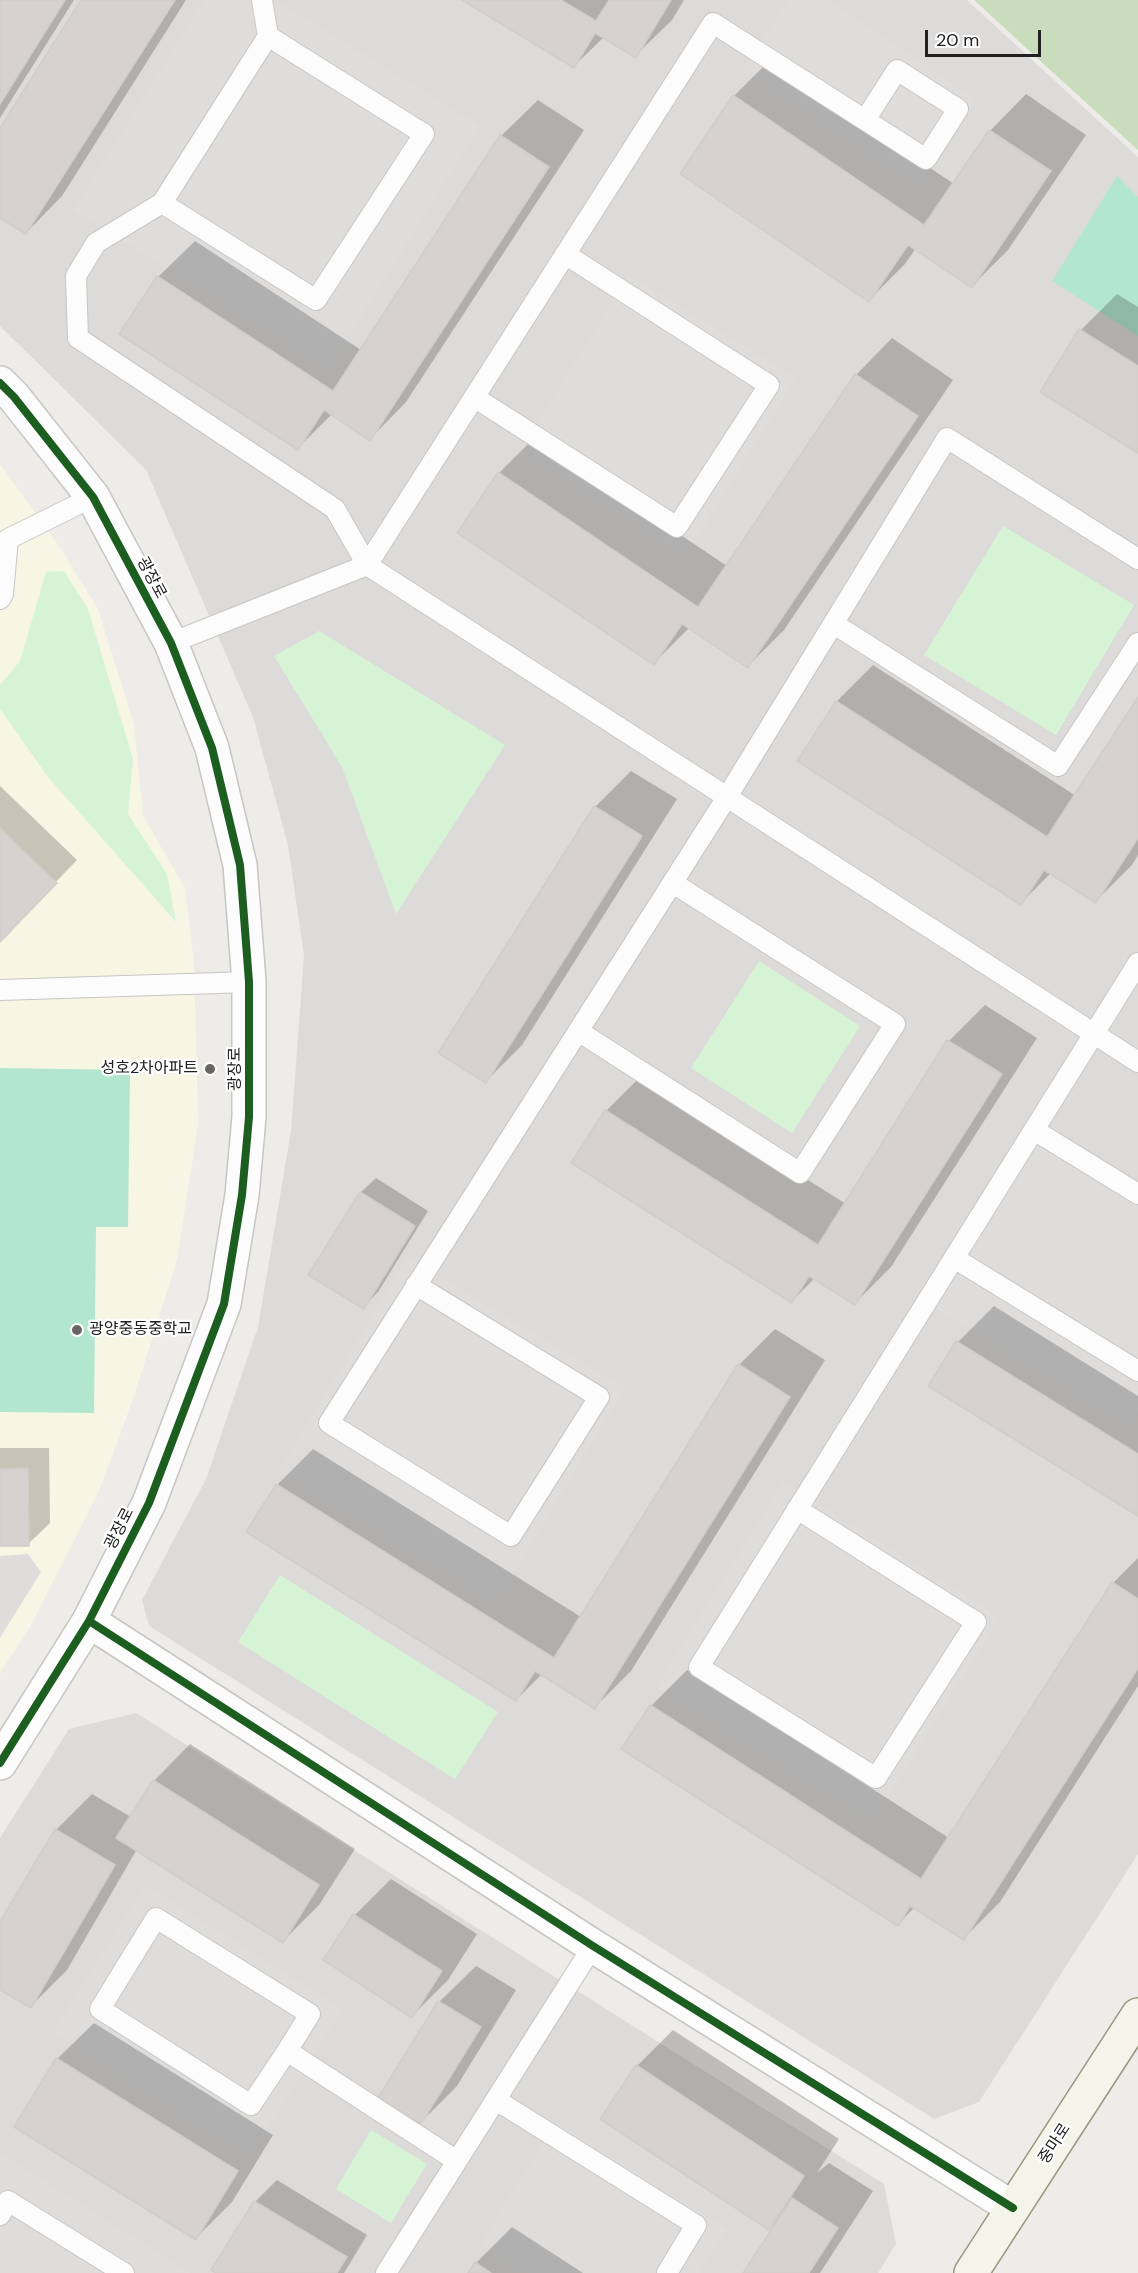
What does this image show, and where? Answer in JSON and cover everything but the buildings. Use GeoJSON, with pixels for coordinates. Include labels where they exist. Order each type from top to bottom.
{"type":"FeatureCollection","features":[{"type":"Feature","properties":{"kind":"main road","name":"중마로"},"geometry":{"type":"LineString","coordinates":[[971,2273],[1138,2015]]}},
{"type":"Feature","properties":{"kind":"street","name":"광장로"},"geometry":{"type":"LineString","coordinates":[[0,383],[14,397],[93,497],[171,643],[212,748],[240,865],[249,982],[249,1117],[242,1195],[224,1304],[149,1503],[89,1621],[0,1763]]}},
{"type":"Feature","properties":{"kind":"street"},"geometry":{"type":"LineString","coordinates":[[89,1621],[593,1946],[1013,2208]]}},
{"type":"Feature","properties":{"kind":"lane"},"geometry":{"type":"LineString","coordinates":[[262,0],[268,36],[162,203],[96,243],[76,276],[78,338],[334,509],[367,565],[1138,1062]]}},
{"type":"Feature","properties":{"kind":"lane"},"geometry":{"type":"LineString","coordinates":[[171,643],[367,565],[713,23],[926,159],[958,109],[897,70],[865,120]]}},
{"type":"Feature","properties":{"kind":"lane"},"geometry":{"type":"LineString","coordinates":[[162,203],[316,300],[424,134],[268,36]]}},
{"type":"Feature","properties":{"kind":"lane"},"geometry":{"type":"LineString","coordinates":[[474,397],[677,527],[769,385],[565,254]]}},
{"type":"Feature","properties":{"kind":"lane"},"geometry":{"type":"LineString","coordinates":[[416,1285],[599,1397],[511,1536],[328,1423],[416,1285],[578,1031],[673,883],[947,438],[1138,559]]}},
{"type":"Feature","properties":{"kind":"lane"},"geometry":{"type":"LineString","coordinates":[[0,599],[3,594],[8,538],[93,497]]}},
{"type":"Feature","properties":{"kind":"lane"},"geometry":{"type":"LineString","coordinates":[[834,624],[1058,766],[1138,643]]}},
{"type":"Feature","properties":{"kind":"lane"},"geometry":{"type":"LineString","coordinates":[[578,1031],[800,1173],[894,1024],[673,883]]}},
{"type":"Feature","properties":{"kind":"lane"},"geometry":{"type":"LineString","coordinates":[[797,1509],[976,1622],[876,1778],[699,1667],[797,1509],[1138,963]]}},
{"type":"Feature","properties":{"kind":"lane"},"geometry":{"type":"LineString","coordinates":[[0,990],[249,982]]}},
{"type":"Feature","properties":{"kind":"lane"},"geometry":{"type":"LineString","coordinates":[[1034,1130],[1138,1194]]}},
{"type":"Feature","properties":{"kind":"lane"},"geometry":{"type":"LineString","coordinates":[[954,1258],[1138,1371]]}},
{"type":"Feature","properties":{"kind":"lane"},"geometry":{"type":"LineString","coordinates":[[156,1917],[310,2014],[287,2051],[251,2105],[100,2009],[156,1917]]}},
{"type":"Feature","properties":{"kind":"lane"},"geometry":{"type":"LineString","coordinates":[[386,2273],[593,1946]]}},
{"type":"Feature","properties":{"kind":"lane"},"geometry":{"type":"LineString","coordinates":[[287,2051],[457,2161]]}},
{"type":"Feature","properties":{"kind":"lane"},"geometry":{"type":"LineString","coordinates":[[496,2100],[696,2225],[667,2273]]}},
{"type":"Feature","properties":{"kind":"lane"},"geometry":{"type":"LineString","coordinates":[[0,2215],[8,2201],[124,2273]]}},
{"type":"Feature","properties":{"kind":"shaded area"},"geometry":{"type":"Polygon","coordinates":[[[0,0],[967,0],[1138,157],[1138,1854],[979,2102],[934,2119],[149,1626],[142,1600],[206,1479],[258,1327],[291,1131],[304,956],[288,845],[253,717],[146,470],[0,326],[0,0]]]}},
{"type":"Feature","properties":{"kind":"shaded area"},"geometry":{"type":"Polygon","coordinates":[[[204,0],[276,0],[480,126],[329,369],[73,210],[204,0]]]}},
{"type":"Feature","properties":{"kind":"shaded area"},"geometry":{"type":"Polygon","coordinates":[[[788,0],[828,0],[977,101],[918,188],[742,69],[788,0]]]}},
{"type":"Feature","properties":{"kind":"shaded area"},"geometry":{"type":"Polygon","coordinates":[[[629,275],[796,378],[686,556],[519,452],[629,275]]]}},
{"type":"Feature","properties":{"kind":"shaded area","name":"광양중동중학교"},"geometry":{"type":"Polygon","coordinates":[[[0,464],[61,549],[98,609],[134,725],[143,816],[185,888],[194,964],[198,1124],[177,1260],[133,1399],[99,1491],[30,1627],[0,1673],[0,464]]]}},
{"type":"Feature","properties":{"kind":"shaded area"},"geometry":{"type":"Polygon","coordinates":[[[1034,1118],[1138,1181],[1138,1411],[1129,1427],[923,1300],[1034,1118]]]}},
{"type":"Feature","properties":{"kind":"shaded area"},"geometry":{"type":"Polygon","coordinates":[[[407,1257],[625,1388],[496,1603],[278,1472],[407,1257]]]}},
{"type":"Feature","properties":{"kind":"shaded area"},"geometry":{"type":"Polygon","coordinates":[[[783,1482],[1000,1617],[873,1822],[655,1688],[783,1482]]]}},
{"type":"Feature","properties":{"kind":"shaded area"},"geometry":{"type":"Polygon","coordinates":[[[28,1554],[41,1572],[0,1638],[0,1556],[28,1554]]]}},
{"type":"Feature","properties":{"kind":"shaded area"},"geometry":{"type":"Polygon","coordinates":[[[136,1713],[884,2184],[896,2244],[878,2273],[0,2273],[0,1838],[69,1729],[136,1713]]]}},
{"type":"Feature","properties":{"kind":"shaded area"},"geometry":{"type":"Polygon","coordinates":[[[145,1885],[343,2009],[250,2157],[52,2033],[145,1885]]]}},
{"type":"Feature","properties":{"kind":"shaded area"},"geometry":{"type":"Polygon","coordinates":[[[556,2122],[727,2229],[699,2273],[526,2273],[480,2244],[556,2122]]]}},
{"type":"Feature","properties":{"kind":"shaded area"},"geometry":{"type":"Polygon","coordinates":[[[0,2153],[191,2273],[0,2273],[0,2153]]]}},
{"type":"Feature","properties":{"kind":"green space"},"geometry":{"type":"Polygon","coordinates":[[[974,0],[1138,0],[1138,150],[1036,57],[974,0]]]}},
{"type":"Feature","properties":{"kind":"green space"},"geometry":{"type":"Polygon","coordinates":[[[1117,176],[1138,197],[1138,336],[1052,281],[1117,176]]]}},
{"type":"Feature","properties":{"kind":"green space"},"geometry":{"type":"Polygon","coordinates":[[[1003,526],[1134,605],[1056,735],[924,655],[1003,526]]]}},
{"type":"Feature","properties":{"kind":"green space"},"geometry":{"type":"Polygon","coordinates":[[[64,571],[88,609],[133,759],[128,814],[167,874],[176,922],[48,777],[0,709],[0,685],[20,661],[46,572],[64,571]]]}},
{"type":"Feature","properties":{"kind":"green space"},"geometry":{"type":"Polygon","coordinates":[[[319,631],[505,745],[396,914],[342,767],[274,656],[319,631]]]}},
{"type":"Feature","properties":{"kind":"green space"},"geometry":{"type":"Polygon","coordinates":[[[759,961],[860,1026],[792,1133],[691,1068],[759,961]]]}},
{"type":"Feature","properties":{"kind":"green space"},"geometry":{"type":"Polygon","coordinates":[[[0,1068],[130,1070],[128,1227],[96,1227],[94,1413],[0,1412],[0,1068]]]}},
{"type":"Feature","properties":{"kind":"green space"},"geometry":{"type":"Polygon","coordinates":[[[280,1575],[498,1712],[455,1779],[238,1642],[280,1575]]]}},
{"type":"Feature","properties":{"kind":"green space"},"geometry":{"type":"Polygon","coordinates":[[[371,2130],[427,2164],[391,2223],[336,2189],[371,2130]]]}},
{"type":"Feature","properties":{"kind":"cycle path"},"geometry":{"type":"LineString","coordinates":[[0,383],[14,397],[93,497],[171,643],[212,748],[240,865],[249,982],[249,1117],[242,1195],[224,1304],[149,1503],[89,1621],[0,1763]]}},
{"type":"Feature","properties":{"kind":"cycle path"},"geometry":{"type":"LineString","coordinates":[[89,1621],[593,1946],[1013,2208]]}},
{"type":"Feature","properties":{"kind":"place","name":"성호2차아파트"},"geometry":{"type":"Point","coordinates":[210,1069]}},
{"type":"Feature","properties":{"kind":"place","name":"광양중동중학교"},"geometry":{"type":"Point","coordinates":[77,1330]}}]}
